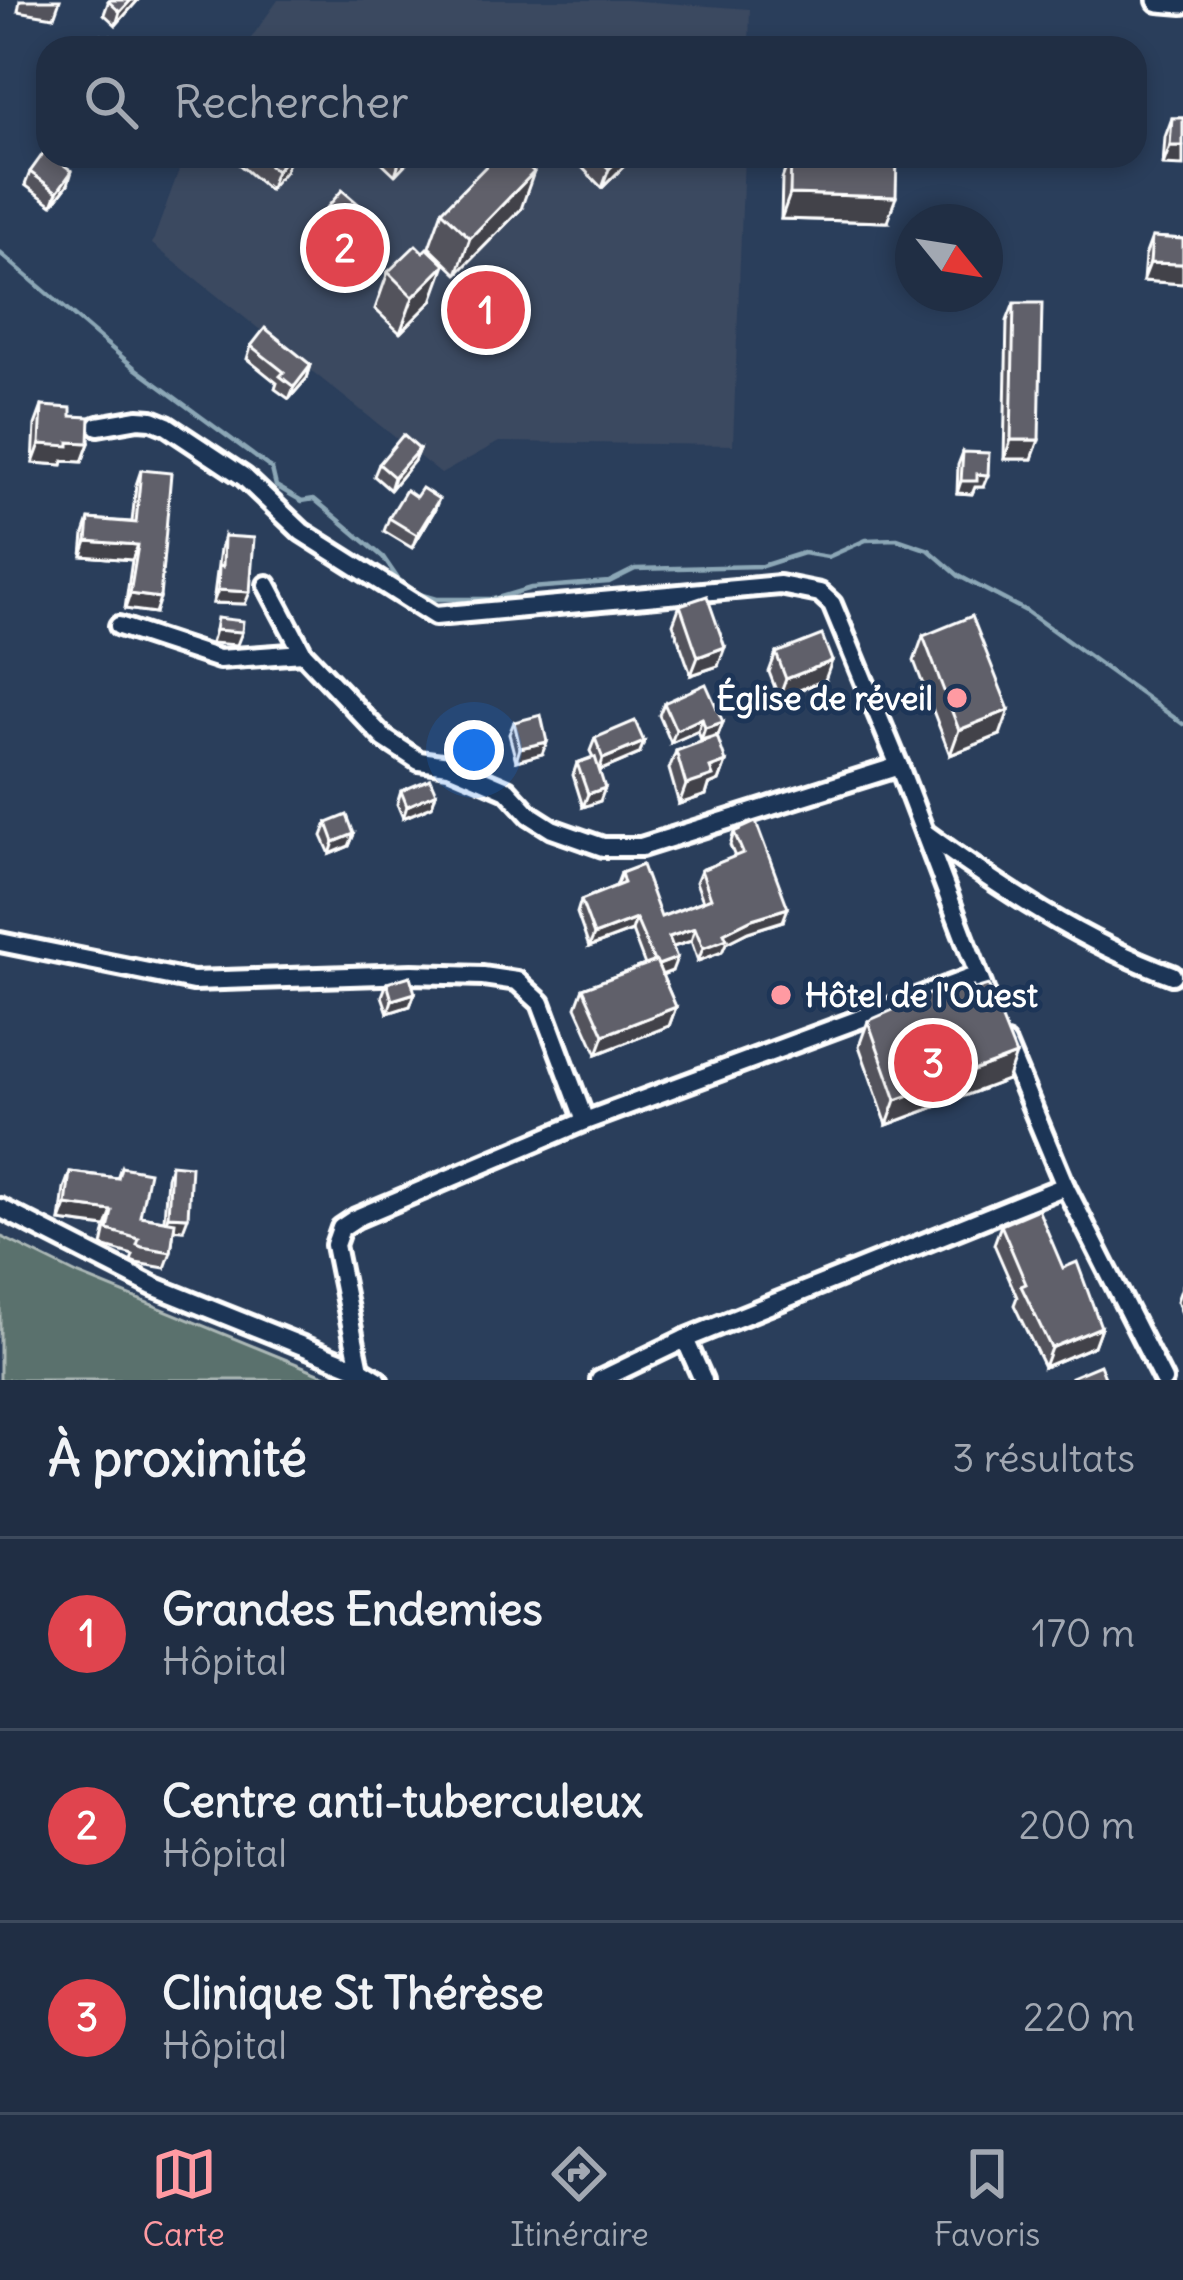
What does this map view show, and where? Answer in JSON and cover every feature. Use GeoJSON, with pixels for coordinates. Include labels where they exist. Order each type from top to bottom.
{"type":"FeatureCollection","features":[{"type":"Feature","properties":{"kind":"main road"},"geometry":{"type":"LineString","coordinates":[[1160,0],[1183,2]]}},
{"type":"Feature","properties":{"kind":"street"},"geometry":{"type":"LineString","coordinates":[[98,427],[138,419],[152,419],[167,427],[244,477],[302,532],[435,616],[780,585],[820,593],[832,604],[899,766],[978,976],[1065,1186],[1163,1380]]}},
{"type":"Feature","properties":{"kind":"street"},"geometry":{"type":"LineString","coordinates":[[267,585],[303,653],[384,738],[419,761],[449,765],[507,790],[552,829],[603,847],[641,847],[899,766]]}},
{"type":"Feature","properties":{"kind":"street"},"geometry":{"type":"LineString","coordinates":[[118,626],[219,659],[303,653]]}},
{"type":"Feature","properties":{"kind":"street"},"geometry":{"type":"LineString","coordinates":[[924,832],[975,869],[1097,943],[1172,975]]}},
{"type":"Feature","properties":{"kind":"street"},"geometry":{"type":"LineString","coordinates":[[0,942],[193,981],[412,974],[517,981],[541,1004],[585,1121]]}},
{"type":"Feature","properties":{"kind":"street"},"geometry":{"type":"LineString","coordinates":[[360,1369],[335,1245],[341,1228],[356,1218],[585,1121],[978,976]]}},
{"type":"Feature","properties":{"kind":"street"},"geometry":{"type":"LineString","coordinates":[[600,1380],[686,1339],[1065,1186]]}},
{"type":"Feature","properties":{"kind":"street"},"geometry":{"type":"LineString","coordinates":[[0,1208],[153,1286],[378,1380]]}},
{"type":"Feature","properties":{"kind":"street"},"geometry":{"type":"LineString","coordinates":[[686,1339],[703,1380]]}},
{"type":"Feature","properties":{"kind":"shaded area"},"geometry":{"type":"Polygon","coordinates":[[[278,0],[626,0],[750,9],[749,36],[252,36],[278,0]]]}},
{"type":"Feature","properties":{"kind":"shaded area"},"geometry":{"type":"Polygon","coordinates":[[[180,168],[744,168],[733,445],[499,442],[441,474],[152,244],[180,168]]]}},
{"type":"Feature","properties":{"kind":"green space"},"geometry":{"type":"Polygon","coordinates":[[[0,1236],[79,1275],[336,1380],[0,1380],[0,1236]]]}},
{"type":"Feature","properties":{"kind":"building"},"geometry":{"type":"Polygon","coordinates":[[[109,0],[131,0],[120,12],[109,0]]]}},
{"type":"Feature","properties":{"kind":"building"},"geometry":{"type":"Polygon","coordinates":[[[1172,118],[1183,118],[1183,146],[1170,146],[1172,118]]]}},
{"type":"Feature","properties":{"kind":"building"},"geometry":{"type":"Polygon","coordinates":[[[36,164],[36,168],[72,171],[57,192],[30,172],[36,164]]]}},
{"type":"Feature","properties":{"kind":"building"},"geometry":{"type":"Polygon","coordinates":[[[484,168],[530,168],[534,172],[470,238],[442,211],[484,168]]]}},
{"type":"Feature","properties":{"kind":"building"},"geometry":{"type":"Polygon","coordinates":[[[791,168],[897,168],[896,197],[790,194],[791,168]]]}},
{"type":"Feature","properties":{"kind":"building"},"geometry":{"type":"Polygon","coordinates":[[[342,190],[369,213],[363,219],[381,234],[357,262],[309,229],[342,190]]]}},
{"type":"Feature","properties":{"kind":"building"},"geometry":{"type":"Polygon","coordinates":[[[1152,237],[1183,239],[1183,264],[1150,263],[1152,237]]]}},
{"type":"Feature","properties":{"kind":"building"},"geometry":{"type":"Polygon","coordinates":[[[416,245],[423,252],[427,248],[445,265],[413,297],[388,272],[416,245]]]}},
{"type":"Feature","properties":{"kind":"building"},"geometry":{"type":"Polygon","coordinates":[[[1014,303],[1042,303],[1039,440],[1011,440],[1014,303]]]}},
{"type":"Feature","properties":{"kind":"building"},"geometry":{"type":"Polygon","coordinates":[[[265,328],[311,365],[294,387],[280,376],[284,372],[251,346],[265,328]]]}},
{"type":"Feature","properties":{"kind":"building"},"geometry":{"type":"Polygon","coordinates":[[[42,406],[71,408],[71,416],[90,417],[89,443],[40,444],[42,406]]]}},
{"type":"Feature","properties":{"kind":"building"},"geometry":{"type":"Polygon","coordinates":[[[403,435],[419,449],[394,477],[379,464],[403,435]]]}},
{"type":"Feature","properties":{"kind":"building"},"geometry":{"type":"Polygon","coordinates":[[[963,452],[989,453],[988,475],[961,481],[963,452]]]}},
{"type":"Feature","properties":{"kind":"building"},"geometry":{"type":"Polygon","coordinates":[[[141,470],[171,473],[160,598],[130,594],[138,545],[87,541],[89,519],[136,523],[141,470]]]}},
{"type":"Feature","properties":{"kind":"building"},"geometry":{"type":"Polygon","coordinates":[[[422,488],[439,499],[417,535],[389,518],[406,490],[416,497],[422,488]]]}},
{"type":"Feature","properties":{"kind":"building"},"geometry":{"type":"Polygon","coordinates":[[[224,536],[254,538],[250,592],[218,590],[224,536]]]}},
{"type":"Feature","properties":{"kind":"building"},"geometry":{"type":"Polygon","coordinates":[[[707,596],[725,647],[698,657],[680,605],[707,596]]]}},
{"type":"Feature","properties":{"kind":"building"},"geometry":{"type":"Polygon","coordinates":[[[972,616],[1009,710],[959,730],[923,636],[972,616]]]}},
{"type":"Feature","properties":{"kind":"building"},"geometry":{"type":"Polygon","coordinates":[[[217,618],[243,621],[242,632],[215,630],[217,618]]]}},
{"type":"Feature","properties":{"kind":"building"},"geometry":{"type":"Polygon","coordinates":[[[822,635],[832,661],[786,679],[776,653],[822,635]]]}},
{"type":"Feature","properties":{"kind":"building"},"geometry":{"type":"Polygon","coordinates":[[[706,684],[723,722],[705,728],[702,718],[676,730],[664,703],[706,684]]]}},
{"type":"Feature","properties":{"kind":"building"},"geometry":{"type":"Polygon","coordinates":[[[541,715],[547,742],[520,748],[514,722],[541,715]]]}},
{"type":"Feature","properties":{"kind":"building"},"geometry":{"type":"Polygon","coordinates":[[[635,721],[644,742],[603,759],[595,738],[635,721]]]}},
{"type":"Feature","properties":{"kind":"building"},"geometry":{"type":"Polygon","coordinates":[[[717,736],[726,762],[710,768],[713,776],[686,785],[676,751],[717,736]]]}},
{"type":"Feature","properties":{"kind":"building"},"geometry":{"type":"Polygon","coordinates":[[[595,757],[605,788],[588,794],[577,763],[595,757]]]}},
{"type":"Feature","properties":{"kind":"building"},"geometry":{"type":"Polygon","coordinates":[[[430,779],[436,793],[407,806],[401,791],[430,779]]]}},
{"type":"Feature","properties":{"kind":"building"},"geometry":{"type":"Polygon","coordinates":[[[347,815],[354,834],[334,842],[327,823],[347,815]]]}},
{"type":"Feature","properties":{"kind":"building"},"geometry":{"type":"Polygon","coordinates":[[[756,822],[788,908],[752,919],[724,933],[727,939],[703,948],[695,928],[669,937],[677,958],[658,965],[636,919],[594,935],[581,900],[624,883],[621,873],[642,865],[661,917],[711,898],[701,870],[743,853],[734,832],[756,822]]]}},
{"type":"Feature","properties":{"kind":"building"},"geometry":{"type":"Polygon","coordinates":[[[656,961],[676,1007],[604,1035],[583,988],[656,961]]]}},
{"type":"Feature","properties":{"kind":"building"},"geometry":{"type":"Polygon","coordinates":[[[410,976],[415,993],[392,1000],[387,983],[410,976]]]}},
{"type":"Feature","properties":{"kind":"building"},"geometry":{"type":"Polygon","coordinates":[[[957,982],[962,993],[988,985],[1016,1055],[896,1100],[868,1021],[957,982]]]}},
{"type":"Feature","properties":{"kind":"building"},"geometry":{"type":"Polygon","coordinates":[[[171,1164],[191,1166],[188,1217],[168,1216],[171,1164]]]}},
{"type":"Feature","properties":{"kind":"building"},"geometry":{"type":"Polygon","coordinates":[[[121,1167],[149,1172],[140,1216],[175,1222],[171,1252],[142,1247],[137,1245],[139,1239],[108,1230],[112,1211],[66,1205],[70,1172],[118,1178],[121,1167]]]}},
{"type":"Feature","properties":{"kind":"building"},"geometry":{"type":"Polygon","coordinates":[[[1038,1209],[1063,1268],[1077,1262],[1101,1327],[1051,1348],[1021,1286],[1026,1284],[1001,1225],[1038,1209]]]}},
{"type":"Feature","properties":{"kind":"building"},"geometry":{"type":"Polygon","coordinates":[[[1100,1365],[1106,1380],[1072,1380],[1071,1377],[1100,1365]]]}},
{"type":"Feature","properties":{"kind":"waterway"},"geometry":{"type":"LineString","coordinates":[[0,253],[136,369],[272,469],[276,486],[302,501],[314,499],[419,594],[436,599],[494,599],[531,588],[609,582],[635,569],[762,566],[803,553],[828,557],[866,540],[897,539],[929,550],[959,576],[1026,611],[1183,724]]}},
{"type":"Feature","properties":{"kind":"place","name":"Centre anti-tuberculeux"},"geometry":{"type":"Point","coordinates":[345,248]}},
{"type":"Feature","properties":{"kind":"place","name":"Grandes Endemies"},"geometry":{"type":"Point","coordinates":[486,310]}},
{"type":"Feature","properties":{"kind":"place","name":"Église de réveil"},"geometry":{"type":"Point","coordinates":[957,698]}},
{"type":"Feature","properties":{"kind":"place","name":"Hôtel de l'Ouest"},"geometry":{"type":"Point","coordinates":[781,995]}},
{"type":"Feature","properties":{"kind":"place","name":"Clinique St Thérèse"},"geometry":{"type":"Point","coordinates":[933,1063]}}]}
